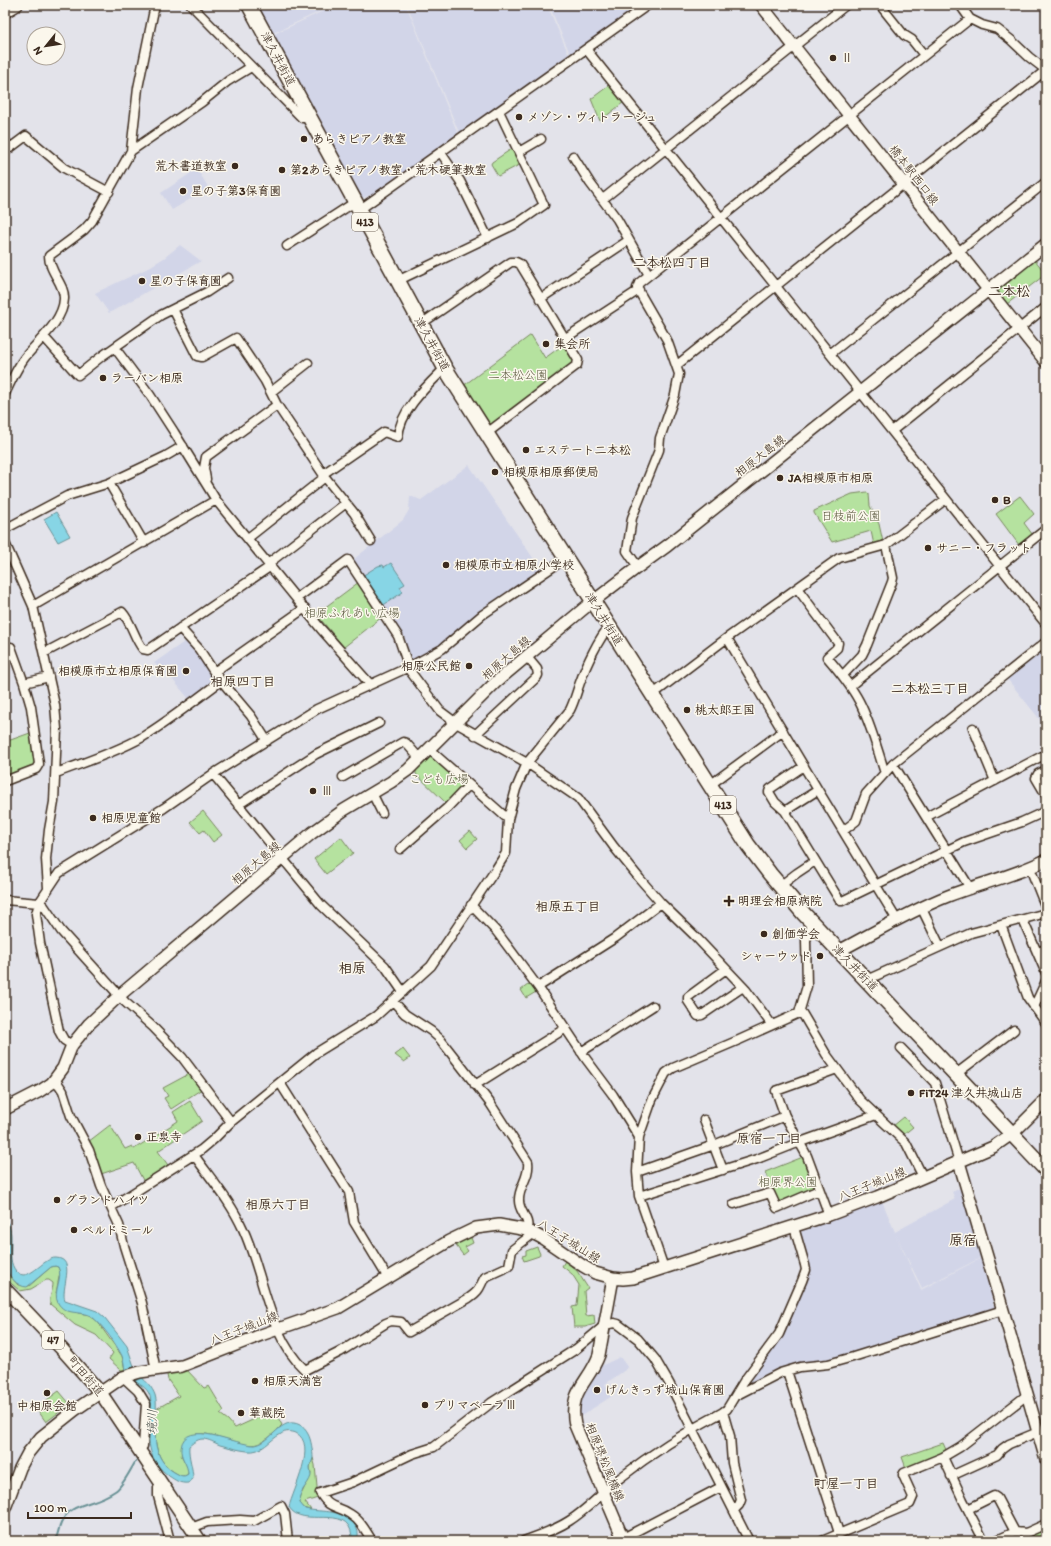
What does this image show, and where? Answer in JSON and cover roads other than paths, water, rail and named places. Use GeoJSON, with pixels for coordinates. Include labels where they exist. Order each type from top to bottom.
{"type":"FeatureCollection","features":[{"type":"Feature","properties":{"kind":"highway","name":"津久井街道"},"geometry":{"type":"LineString","coordinates":[[249,5],[445,368],[748,845],[780,886],[813,923],[994,1116],[1013,1133],[1046,1170]]}},
{"type":"Feature","properties":{"kind":"main road","name":"町田街道"},"geometry":{"type":"LineString","coordinates":[[5,1289],[100,1392],[200,1541]]}},
{"type":"Feature","properties":{"kind":"street"},"geometry":{"type":"LineString","coordinates":[[5,12],[17,5]]}},
{"type":"Feature","properties":{"kind":"street"},"geometry":{"type":"LineString","coordinates":[[5,394],[13,376],[26,356],[44,337],[60,315],[64,297],[50,264],[49,256],[84,230],[92,221],[131,151],[138,88],[155,5]]}},
{"type":"Feature","properties":{"kind":"street"},"geometry":{"type":"LineString","coordinates":[[191,5],[302,118],[309,117]]}},
{"type":"Feature","properties":{"kind":"street"},"geometry":{"type":"LineString","coordinates":[[287,246],[357,206],[441,153],[648,5]]}},
{"type":"Feature","properties":{"kind":"street","name":"橋本駅西口線"},"geometry":{"type":"LineString","coordinates":[[761,5],[1046,362]]}},
{"type":"Feature","properties":{"kind":"street"},"geometry":{"type":"LineString","coordinates":[[603,199],[846,5]]}},
{"type":"Feature","properties":{"kind":"street"},"geometry":{"type":"LineString","coordinates":[[880,5],[904,35],[912,40],[924,55]]}},
{"type":"Feature","properties":{"kind":"street"},"geometry":{"type":"LineString","coordinates":[[677,366],[1046,70],[997,29],[982,25],[970,19],[960,5]]}},
{"type":"Feature","properties":{"kind":"street"},"geometry":{"type":"LineString","coordinates":[[638,567],[627,550],[630,527],[632,518],[659,450],[660,438],[675,395],[680,374],[667,340],[637,288],[638,283],[970,19]]}},
{"type":"Feature","properties":{"kind":"street"},"geometry":{"type":"LineString","coordinates":[[586,49],[1046,624]]}},
{"type":"Feature","properties":{"kind":"street"},"geometry":{"type":"LineString","coordinates":[[131,151],[202,102],[228,81],[251,67]]}},
{"type":"Feature","properties":{"kind":"street"},"geometry":{"type":"LineString","coordinates":[[397,281],[518,224],[544,205],[499,111]]}},
{"type":"Feature","properties":{"kind":"street"},"geometry":{"type":"LineString","coordinates":[[5,141],[10,148],[26,136],[64,168],[109,192]]}},
{"type":"Feature","properties":{"kind":"street"},"geometry":{"type":"LineString","coordinates":[[519,152],[541,139]]}},
{"type":"Feature","properties":{"kind":"street"},"geometry":{"type":"LineString","coordinates":[[441,153],[460,181],[488,238]]}},
{"type":"Feature","properties":{"kind":"street"},"geometry":{"type":"LineString","coordinates":[[573,156],[590,182],[618,219],[649,275]]}},
{"type":"Feature","properties":{"kind":"street"},"geometry":{"type":"LineString","coordinates":[[830,354],[1046,182]]}},
{"type":"Feature","properties":{"kind":"street"},"geometry":{"type":"LineString","coordinates":[[540,299],[629,240]]}},
{"type":"Feature","properties":{"kind":"street","name":"相原大島線"},"geometry":{"type":"LineString","coordinates":[[5,1109],[40,1091],[55,1079],[63,1068],[72,1045],[89,1024],[120,995],[283,858],[332,818],[401,775],[420,760],[496,682],[593,602],[667,546],[1046,244]]}},
{"type":"Feature","properties":{"kind":"street"},"geometry":{"type":"LineString","coordinates":[[420,324],[513,262],[520,264],[578,360],[577,366],[487,433]]}},
{"type":"Feature","properties":{"kind":"street"},"geometry":{"type":"LineString","coordinates":[[44,337],[78,375],[140,329],[173,309],[208,292],[228,278]]}},
{"type":"Feature","properties":{"kind":"street"},"geometry":{"type":"LineString","coordinates":[[564,339],[639,290]]}},
{"type":"Feature","properties":{"kind":"street"},"geometry":{"type":"LineString","coordinates":[[892,431],[1046,307]]}},
{"type":"Feature","properties":{"kind":"street"},"geometry":{"type":"LineString","coordinates":[[173,309],[197,356],[202,357],[236,338],[271,392],[277,405],[371,541]]}},
{"type":"Feature","properties":{"kind":"street"},"geometry":{"type":"LineString","coordinates":[[115,348],[150,395],[216,500],[321,629],[370,684]]}},
{"type":"Feature","properties":{"kind":"street"},"geometry":{"type":"LineString","coordinates":[[271,392],[308,363]]}},
{"type":"Feature","properties":{"kind":"street"},"geometry":{"type":"LineString","coordinates":[[248,538],[324,475],[384,432],[398,437],[400,426],[416,397],[445,368]]}},
{"type":"Feature","properties":{"kind":"street"},"geometry":{"type":"LineString","coordinates":[[209,488],[204,472],[206,457],[277,405]]}},
{"type":"Feature","properties":{"kind":"street"},"geometry":{"type":"LineString","coordinates":[[5,529],[67,496],[109,483],[166,456],[183,446]]}},
{"type":"Feature","properties":{"kind":"street"},"geometry":{"type":"LineString","coordinates":[[109,483],[144,543]]}},
{"type":"Feature","properties":{"kind":"street"},"geometry":{"type":"LineString","coordinates":[[652,695],[839,558],[886,545],[946,498]]}},
{"type":"Feature","properties":{"kind":"street"},"geometry":{"type":"LineString","coordinates":[[33,606],[216,500]]}},
{"type":"Feature","properties":{"kind":"street"},"geometry":{"type":"LineString","coordinates":[[44,653],[120,613],[124,614],[132,626],[137,639],[145,650],[148,650],[270,565],[346,503]]}},
{"type":"Feature","properties":{"kind":"street"},"geometry":{"type":"LineString","coordinates":[[850,686],[1046,529]]}},
{"type":"Feature","properties":{"kind":"street"},"geometry":{"type":"LineString","coordinates":[[5,543],[33,606],[56,716],[56,773],[54,802],[46,859],[48,888]]}},
{"type":"Feature","properties":{"kind":"street"},"geometry":{"type":"LineString","coordinates":[[843,675],[862,655],[892,582],[893,578],[886,545]]}},
{"type":"Feature","properties":{"kind":"street"},"geometry":{"type":"LineString","coordinates":[[72,1045],[64,1040],[59,1031],[36,918],[36,910],[39,903],[54,878],[64,869],[164,808],[213,774],[318,709],[408,667],[442,649],[482,615],[566,558]]}},
{"type":"Feature","properties":{"kind":"street"},"geometry":{"type":"LineString","coordinates":[[297,598],[348,560],[398,636],[408,667],[417,682],[440,711],[475,735],[527,763],[578,798],[619,854],[661,903],[698,938],[743,986],[772,1025]]}},
{"type":"Feature","properties":{"kind":"street"},"geometry":{"type":"LineString","coordinates":[[797,588],[838,643],[837,648],[827,656],[843,675],[864,711],[885,774]]}},
{"type":"Feature","properties":{"kind":"street"},"geometry":{"type":"LineString","coordinates":[[214,672],[305,608]]}},
{"type":"Feature","properties":{"kind":"street"},"geometry":{"type":"LineString","coordinates":[[111,1207],[194,1155],[214,1139],[231,1122],[316,1053],[366,1024],[431,966],[506,853],[508,819],[516,789],[527,763],[570,710],[582,677],[604,633],[609,627]]}},
{"type":"Feature","properties":{"kind":"street"},"geometry":{"type":"LineString","coordinates":[[180,628],[199,649],[214,672],[251,716],[267,740]]}},
{"type":"Feature","properties":{"kind":"street"},"geometry":{"type":"LineString","coordinates":[[728,638],[783,732],[898,920]]}},
{"type":"Feature","properties":{"kind":"street"},"geometry":{"type":"LineString","coordinates":[[843,831],[856,821],[866,794],[893,764],[1046,642]]}},
{"type":"Feature","properties":{"kind":"street"},"geometry":{"type":"LineString","coordinates":[[5,649],[11,647],[24,683],[31,708],[38,766],[36,769],[5,781]]}},
{"type":"Feature","properties":{"kind":"street"},"geometry":{"type":"LineString","coordinates":[[475,735],[537,677],[537,670],[527,657]]}},
{"type":"Feature","properties":{"kind":"street"},"geometry":{"type":"LineString","coordinates":[[24,683],[49,677]]}},
{"type":"Feature","properties":{"kind":"street"},"geometry":{"type":"LineString","coordinates":[[56,773],[139,739],[221,681]]}},
{"type":"Feature","properties":{"kind":"street"},"geometry":{"type":"LineString","coordinates":[[238,805],[316,754],[378,723]]}},
{"type":"Feature","properties":{"kind":"street"},"geometry":{"type":"LineString","coordinates":[[973,728],[995,781]]}},
{"type":"Feature","properties":{"kind":"street"},"geometry":{"type":"LineString","coordinates":[[710,785],[783,732]]}},
{"type":"Feature","properties":{"kind":"street"},"geometry":{"type":"LineString","coordinates":[[343,777],[403,742],[406,743],[420,760]]}},
{"type":"Feature","properties":{"kind":"street"},"geometry":{"type":"LineString","coordinates":[[430,750],[508,819]]}},
{"type":"Feature","properties":{"kind":"street"},"geometry":{"type":"LineString","coordinates":[[926,817],[1046,754]]}},
{"type":"Feature","properties":{"kind":"street"},"geometry":{"type":"LineString","coordinates":[[893,764],[970,888]]}},
{"type":"Feature","properties":{"kind":"street"},"geometry":{"type":"LineString","coordinates":[[804,766],[770,789],[770,792],[772,797],[785,811],[840,901],[845,901],[946,850],[972,839],[1022,822],[1046,811]]}},
{"type":"Feature","properties":{"kind":"street"},"geometry":{"type":"LineString","coordinates":[[1046,770],[1038,774],[1036,778],[1046,795]]}},
{"type":"Feature","properties":{"kind":"street"},"geometry":{"type":"LineString","coordinates":[[213,774],[321,905],[385,966],[403,992]]}},
{"type":"Feature","properties":{"kind":"street"},"geometry":{"type":"LineString","coordinates":[[400,849],[447,808],[469,785]]}},
{"type":"Feature","properties":{"kind":"street"},"geometry":{"type":"LineString","coordinates":[[785,811],[818,790]]}},
{"type":"Feature","properties":{"kind":"street"},"geometry":{"type":"LineString","coordinates":[[372,793],[382,813]]}},
{"type":"Feature","properties":{"kind":"street"},"geometry":{"type":"LineString","coordinates":[[839,951],[948,896],[1030,868],[1046,860]]}},
{"type":"Feature","properties":{"kind":"street"},"geometry":{"type":"LineString","coordinates":[[780,886],[797,872],[815,861]]}},
{"type":"Feature","properties":{"kind":"street"},"geometry":{"type":"LineString","coordinates":[[1030,868],[1046,908]]}},
{"type":"Feature","properties":{"kind":"street"},"geometry":{"type":"LineString","coordinates":[[5,900],[39,903],[44,906],[60,931],[120,995],[182,1057],[231,1122]]}},
{"type":"Feature","properties":{"kind":"street"},"geometry":{"type":"LineString","coordinates":[[538,987],[615,938],[661,903]]}},
{"type":"Feature","properties":{"kind":"street"},"geometry":{"type":"LineString","coordinates":[[471,905],[496,932],[538,987],[581,1052],[613,1095],[639,1137]]}},
{"type":"Feature","properties":{"kind":"street"},"geometry":{"type":"LineString","coordinates":[[922,909],[940,946]]}},
{"type":"Feature","properties":{"kind":"street"},"geometry":{"type":"LineString","coordinates":[[867,981],[971,933],[1023,920],[1046,912]]}},
{"type":"Feature","properties":{"kind":"street"},"geometry":{"type":"LineString","coordinates":[[1023,920],[1046,972]]}},
{"type":"Feature","properties":{"kind":"street"},"geometry":{"type":"LineString","coordinates":[[800,1013],[807,986],[806,940],[813,923]]}},
{"type":"Feature","properties":{"kind":"street"},"geometry":{"type":"LineString","coordinates":[[1001,926],[1028,998],[1046,1023]]}},
{"type":"Feature","properties":{"kind":"street"},"geometry":{"type":"LineString","coordinates":[[1038,952],[1046,949]]}},
{"type":"Feature","properties":{"kind":"street"},"geometry":{"type":"LineString","coordinates":[[726,969],[688,997],[688,1001],[698,1016],[702,1015],[743,986]]}},
{"type":"Feature","properties":{"kind":"street"},"geometry":{"type":"LineString","coordinates":[[1034,1007],[1046,981]]}},
{"type":"Feature","properties":{"kind":"street"},"geometry":{"type":"LineString","coordinates":[[194,1155],[234,1212],[243,1230],[261,1276],[277,1329],[296,1359],[305,1370],[340,1352],[391,1321],[401,1322],[409,1332],[474,1294],[482,1286],[485,1277],[509,1266],[512,1250],[530,1231],[528,1222],[519,1205],[519,1199],[528,1173],[528,1162],[498,1114],[440,1039],[431,1031],[405,1014],[393,1001]]}},
{"type":"Feature","properties":{"kind":"street"},"geometry":{"type":"LineString","coordinates":[[581,1052],[654,1006]]}},
{"type":"Feature","properties":{"kind":"street"},"geometry":{"type":"LineString","coordinates":[[664,1268],[639,1196],[636,1172],[639,1137],[652,1100],[666,1073],[673,1068],[800,1013]]}},
{"type":"Feature","properties":{"kind":"street"},"geometry":{"type":"LineString","coordinates":[[800,1013],[802,1013],[826,1054],[860,1100],[906,1143],[924,1177]]}},
{"type":"Feature","properties":{"kind":"street"},"geometry":{"type":"LineString","coordinates":[[475,1084],[566,1028]]}},
{"type":"Feature","properties":{"kind":"street"},"geometry":{"type":"LineString","coordinates":[[956,1074],[1014,1030]]}},
{"type":"Feature","properties":{"kind":"street"},"geometry":{"type":"LineString","coordinates":[[901,1048],[935,1083],[1046,1460]]}},
{"type":"Feature","properties":{"kind":"street"},"geometry":{"type":"LineString","coordinates":[[829,1216],[806,1156],[785,1116],[776,1093],[777,1090],[837,1069]]}},
{"type":"Feature","properties":{"kind":"street"},"geometry":{"type":"LineString","coordinates":[[55,1079],[63,1091],[71,1116],[89,1150],[101,1186],[119,1225],[142,1303],[156,1370]]}},
{"type":"Feature","properties":{"kind":"street"},"geometry":{"type":"LineString","coordinates":[[280,1083],[349,1192],[354,1222],[388,1278]]}},
{"type":"Feature","properties":{"kind":"street","name":"八王子城山線"},"geometry":{"type":"LineString","coordinates":[[125,1376],[140,1372],[182,1366],[277,1329],[338,1308],[449,1241],[476,1228],[498,1225],[530,1231],[590,1270],[613,1278],[633,1278],[853,1208],[993,1147],[1013,1133],[1046,1100]]}},
{"type":"Feature","properties":{"kind":"street"},"geometry":{"type":"LineString","coordinates":[[639,1196],[723,1170],[876,1115]]}},
{"type":"Feature","properties":{"kind":"street"},"geometry":{"type":"LineString","coordinates":[[636,1172],[714,1145],[785,1116]]}},
{"type":"Feature","properties":{"kind":"street"},"geometry":{"type":"LineString","coordinates":[[704,1120],[723,1170]]}},
{"type":"Feature","properties":{"kind":"street"},"geometry":{"type":"LineString","coordinates":[[734,1204],[770,1193],[777,1208],[819,1190]]}},
{"type":"Feature","properties":{"kind":"street"},"geometry":{"type":"LineString","coordinates":[[524,1541],[554,1530],[569,1521],[620,1478],[691,1428],[723,1412],[731,1404],[744,1381],[779,1334],[806,1270],[794,1227]]}},
{"type":"Feature","properties":{"kind":"street","name":"相原堺松風橋線"},"geometry":{"type":"LineString","coordinates":[[613,1278],[601,1347],[596,1363],[581,1385],[574,1402],[573,1409],[575,1425],[623,1539]]}},
{"type":"Feature","properties":{"kind":"street"},"geometry":{"type":"LineString","coordinates":[[735,1396],[769,1378],[787,1371],[800,1367],[828,1364],[853,1357],[1003,1310]]}},
{"type":"Feature","properties":{"kind":"street"},"geometry":{"type":"LineString","coordinates":[[372,1541],[357,1519],[343,1509],[325,1502],[320,1493],[353,1482],[412,1454],[434,1447],[490,1404],[583,1344],[605,1325],[614,1323],[621,1326],[638,1339],[669,1383],[749,1541]]}},
{"type":"Feature","properties":{"kind":"street"},"geometry":{"type":"LineString","coordinates":[[787,1371],[840,1533]]}},
{"type":"Feature","properties":{"kind":"street"},"geometry":{"type":"LineString","coordinates":[[5,1508],[16,1475],[23,1460],[34,1446],[50,1429],[100,1392],[125,1376],[146,1404],[141,1455]]}},
{"type":"Feature","properties":{"kind":"street"},"geometry":{"type":"LineString","coordinates":[[822,1541],[910,1504],[913,1497],[903,1475],[904,1473],[960,1448],[1027,1395]]}},
{"type":"Feature","properties":{"kind":"street"},"geometry":{"type":"LineString","coordinates":[[723,1412],[730,1436],[732,1463],[741,1500],[739,1506],[734,1510]]}},
{"type":"Feature","properties":{"kind":"street"},"geometry":{"type":"LineString","coordinates":[[951,1476],[997,1455],[1009,1444],[1038,1432]]}},
{"type":"Feature","properties":{"kind":"street"},"geometry":{"type":"LineString","coordinates":[[943,1456],[951,1476],[984,1541]]}},
{"type":"Feature","properties":{"kind":"street"},"geometry":{"type":"LineString","coordinates":[[160,1482],[158,1496],[170,1541]]}},
{"type":"Feature","properties":{"kind":"street"},"geometry":{"type":"LineString","coordinates":[[623,1539],[721,1486]]}},
{"type":"Feature","properties":{"kind":"street"},"geometry":{"type":"LineString","coordinates":[[968,1509],[992,1497],[996,1497],[1015,1532]]}},
{"type":"Feature","properties":{"kind":"street"},"geometry":{"type":"LineString","coordinates":[[191,1528],[207,1522],[240,1520],[254,1521],[281,1506],[285,1514],[288,1541]]}},
{"type":"Feature","properties":{"kind":"street"},"geometry":{"type":"LineString","coordinates":[[995,1541],[1015,1532],[1026,1533],[1046,1524]]}},
{"type":"Feature","properties":{"kind":"water"},"geometry":{"type":"Polygon","coordinates":[[[56,512],[70,536],[58,542],[44,519],[56,512]]]}},
{"type":"Feature","properties":{"kind":"water"},"geometry":{"type":"Polygon","coordinates":[[[391,563],[405,584],[400,587],[403,592],[382,606],[362,576],[378,566],[383,565],[384,567],[391,563]]]}},
{"type":"Feature","properties":{"kind":"water"},"geometry":{"type":"Polygon","coordinates":[[[5,1219],[11,1231],[11,1259],[16,1271],[25,1275],[31,1273],[51,1259],[56,1258],[66,1263],[67,1269],[64,1289],[65,1300],[97,1311],[105,1318],[127,1346],[135,1369],[125,1370],[123,1358],[116,1346],[103,1327],[93,1318],[89,1315],[68,1311],[61,1307],[58,1303],[56,1294],[60,1275],[58,1267],[51,1267],[27,1287],[16,1283],[13,1280],[6,1269],[4,1262],[5,1219]]]}},
{"type":"Feature","properties":{"kind":"water","name":"境川"},"geometry":{"type":"Polygon","coordinates":[[[140,1376],[151,1387],[156,1397],[155,1439],[159,1454],[167,1467],[181,1476],[188,1474],[181,1448],[184,1439],[191,1435],[213,1435],[255,1445],[267,1440],[282,1426],[293,1423],[300,1425],[309,1436],[313,1458],[310,1467],[310,1480],[301,1492],[299,1499],[300,1503],[305,1509],[333,1512],[346,1517],[352,1521],[357,1528],[357,1539],[353,1541],[343,1541],[352,1536],[349,1526],[342,1520],[304,1516],[295,1513],[289,1507],[305,1457],[305,1447],[302,1439],[294,1432],[283,1433],[262,1448],[253,1451],[244,1451],[220,1445],[205,1439],[195,1441],[189,1446],[193,1479],[188,1483],[182,1483],[169,1476],[157,1464],[151,1452],[149,1445],[151,1408],[150,1396],[145,1388],[132,1380],[140,1376]]]}},
{"type":"Feature","properties":{"kind":"waterway"},"geometry":{"type":"LineString","coordinates":[[56,1541],[60,1527],[65,1517],[71,1511],[104,1497],[118,1489],[136,1461],[139,1459]]}},
{"type":"Feature","properties":{"kind":"place","name":"Ⅱ"},"geometry":{"type":"Point","coordinates":[833,58]}},
{"type":"Feature","properties":{"kind":"place","name":"メゾン・ヴィトラージュ"},"geometry":{"type":"Point","coordinates":[519,117]}},
{"type":"Feature","properties":{"kind":"place","name":"あらきピアノ教室"},"geometry":{"type":"Point","coordinates":[304,139]}},
{"type":"Feature","properties":{"kind":"place","name":"荒木書道教室"},"geometry":{"type":"Point","coordinates":[235,166]}},
{"type":"Feature","properties":{"kind":"place","name":"第2あらきピアノ教室・荒木硬筆教室"},"geometry":{"type":"Point","coordinates":[282,170]}},
{"type":"Feature","properties":{"kind":"place","name":"星の子第3保育園"},"geometry":{"type":"Point","coordinates":[183,191]}},
{"type":"Feature","properties":{"kind":"place","name":"星の子保育園"},"geometry":{"type":"Point","coordinates":[142,281]}},
{"type":"Feature","properties":{"kind":"place","name":"集会所"},"geometry":{"type":"Point","coordinates":[546,344]}},
{"type":"Feature","properties":{"kind":"place","name":"ラーバン相原"},"geometry":{"type":"Point","coordinates":[103,378]}},
{"type":"Feature","properties":{"kind":"place","name":"エステート二本松"},"geometry":{"type":"Point","coordinates":[526,450]}},
{"type":"Feature","properties":{"kind":"place","name":"相模原相原郵便局"},"geometry":{"type":"Point","coordinates":[495,472]}},
{"type":"Feature","properties":{"kind":"place","name":"JA相模原市相原"},"geometry":{"type":"Point","coordinates":[780,478]}},
{"type":"Feature","properties":{"kind":"place","name":"B"},"geometry":{"type":"Point","coordinates":[995,500]}},
{"type":"Feature","properties":{"kind":"place","name":"サニー・フラット"},"geometry":{"type":"Point","coordinates":[928,548]}},
{"type":"Feature","properties":{"kind":"place","name":"相模原市立相原小学校"},"geometry":{"type":"Point","coordinates":[446,565]}},
{"type":"Feature","properties":{"kind":"place","name":"相原公民館"},"geometry":{"type":"Point","coordinates":[469,666]}},
{"type":"Feature","properties":{"kind":"place","name":"相模原市立相原保育園"},"geometry":{"type":"Point","coordinates":[186,671]}},
{"type":"Feature","properties":{"kind":"place","name":"桃太郎王国"},"geometry":{"type":"Point","coordinates":[687,710]}},
{"type":"Feature","properties":{"kind":"place","name":"Ⅲ"},"geometry":{"type":"Point","coordinates":[313,791]}},
{"type":"Feature","properties":{"kind":"place","name":"相原児童館"},"geometry":{"type":"Point","coordinates":[93,818]}},
{"type":"Feature","properties":{"kind":"place","name":"明理会相原病院"},"geometry":{"type":"Point","coordinates":[729,901]}},
{"type":"Feature","properties":{"kind":"place","name":"創価学会"},"geometry":{"type":"Point","coordinates":[764,934]}},
{"type":"Feature","properties":{"kind":"place","name":"シャーウッド"},"geometry":{"type":"Point","coordinates":[820,956]}},
{"type":"Feature","properties":{"kind":"place","name":"FiT24 津久井城山店"},"geometry":{"type":"Point","coordinates":[911,1093]}},
{"type":"Feature","properties":{"kind":"place","name":"正泉寺"},"geometry":{"type":"Point","coordinates":[138,1137]}},
{"type":"Feature","properties":{"kind":"place","name":"グランドハイツ"},"geometry":{"type":"Point","coordinates":[57,1200]}},
{"type":"Feature","properties":{"kind":"place","name":"ベルドミール"},"geometry":{"type":"Point","coordinates":[74,1230]}},
{"type":"Feature","properties":{"kind":"place","name":"相原天満宮"},"geometry":{"type":"Point","coordinates":[255,1381]}},
{"type":"Feature","properties":{"kind":"place","name":"げんきっず城山保育園"},"geometry":{"type":"Point","coordinates":[597,1390]}},
{"type":"Feature","properties":{"kind":"place","name":"中相原会館"},"geometry":{"type":"Point","coordinates":[47,1393]}},
{"type":"Feature","properties":{"kind":"place","name":"プリマベーラⅢ"},"geometry":{"type":"Point","coordinates":[425,1405]}},
{"type":"Feature","properties":{"kind":"place","name":"華蔵院"},"geometry":{"type":"Point","coordinates":[241,1413]}},
{"type":"Feature","properties":{"kind":"district","name":"二本松四丁目"},"geometry":{"type":"Point","coordinates":[672,262]}},
{"type":"Feature","properties":{"kind":"district","name":"二本松"},"geometry":{"type":"Point","coordinates":[1009,291]}},
{"type":"Feature","properties":{"kind":"district","name":"相原四丁目"},"geometry":{"type":"Point","coordinates":[243,681]}},
{"type":"Feature","properties":{"kind":"district","name":"二本松三丁目"},"geometry":{"type":"Point","coordinates":[930,688]}},
{"type":"Feature","properties":{"kind":"district","name":"相原五丁目"},"geometry":{"type":"Point","coordinates":[568,906]}},
{"type":"Feature","properties":{"kind":"district","name":"相原"},"geometry":{"type":"Point","coordinates":[352,968]}},
{"type":"Feature","properties":{"kind":"district","name":"原宿一丁目"},"geometry":{"type":"Point","coordinates":[769,1138]}},
{"type":"Feature","properties":{"kind":"district","name":"相原六丁目"},"geometry":{"type":"Point","coordinates":[278,1204]}},
{"type":"Feature","properties":{"kind":"district","name":"原宿"},"geometry":{"type":"Point","coordinates":[963,1240]}},
{"type":"Feature","properties":{"kind":"district","name":"町屋一丁目"},"geometry":{"type":"Point","coordinates":[846,1483]}},
{"type":"Feature","properties":{"kind":"park label","name":"二本松公園"},"geometry":{"type":"Point","coordinates":[518,375]}},
{"type":"Feature","properties":{"kind":"park label","name":"日枝前公園"},"geometry":{"type":"Point","coordinates":[851,516]}},
{"type":"Feature","properties":{"kind":"park label","name":"相原ふれあい広場"},"geometry":{"type":"Point","coordinates":[352,613]}},
{"type":"Feature","properties":{"kind":"park label","name":"こども広場"},"geometry":{"type":"Point","coordinates":[439,779]}},
{"type":"Feature","properties":{"kind":"park label","name":"相原界公園"},"geometry":{"type":"Point","coordinates":[788,1182]}}]}
